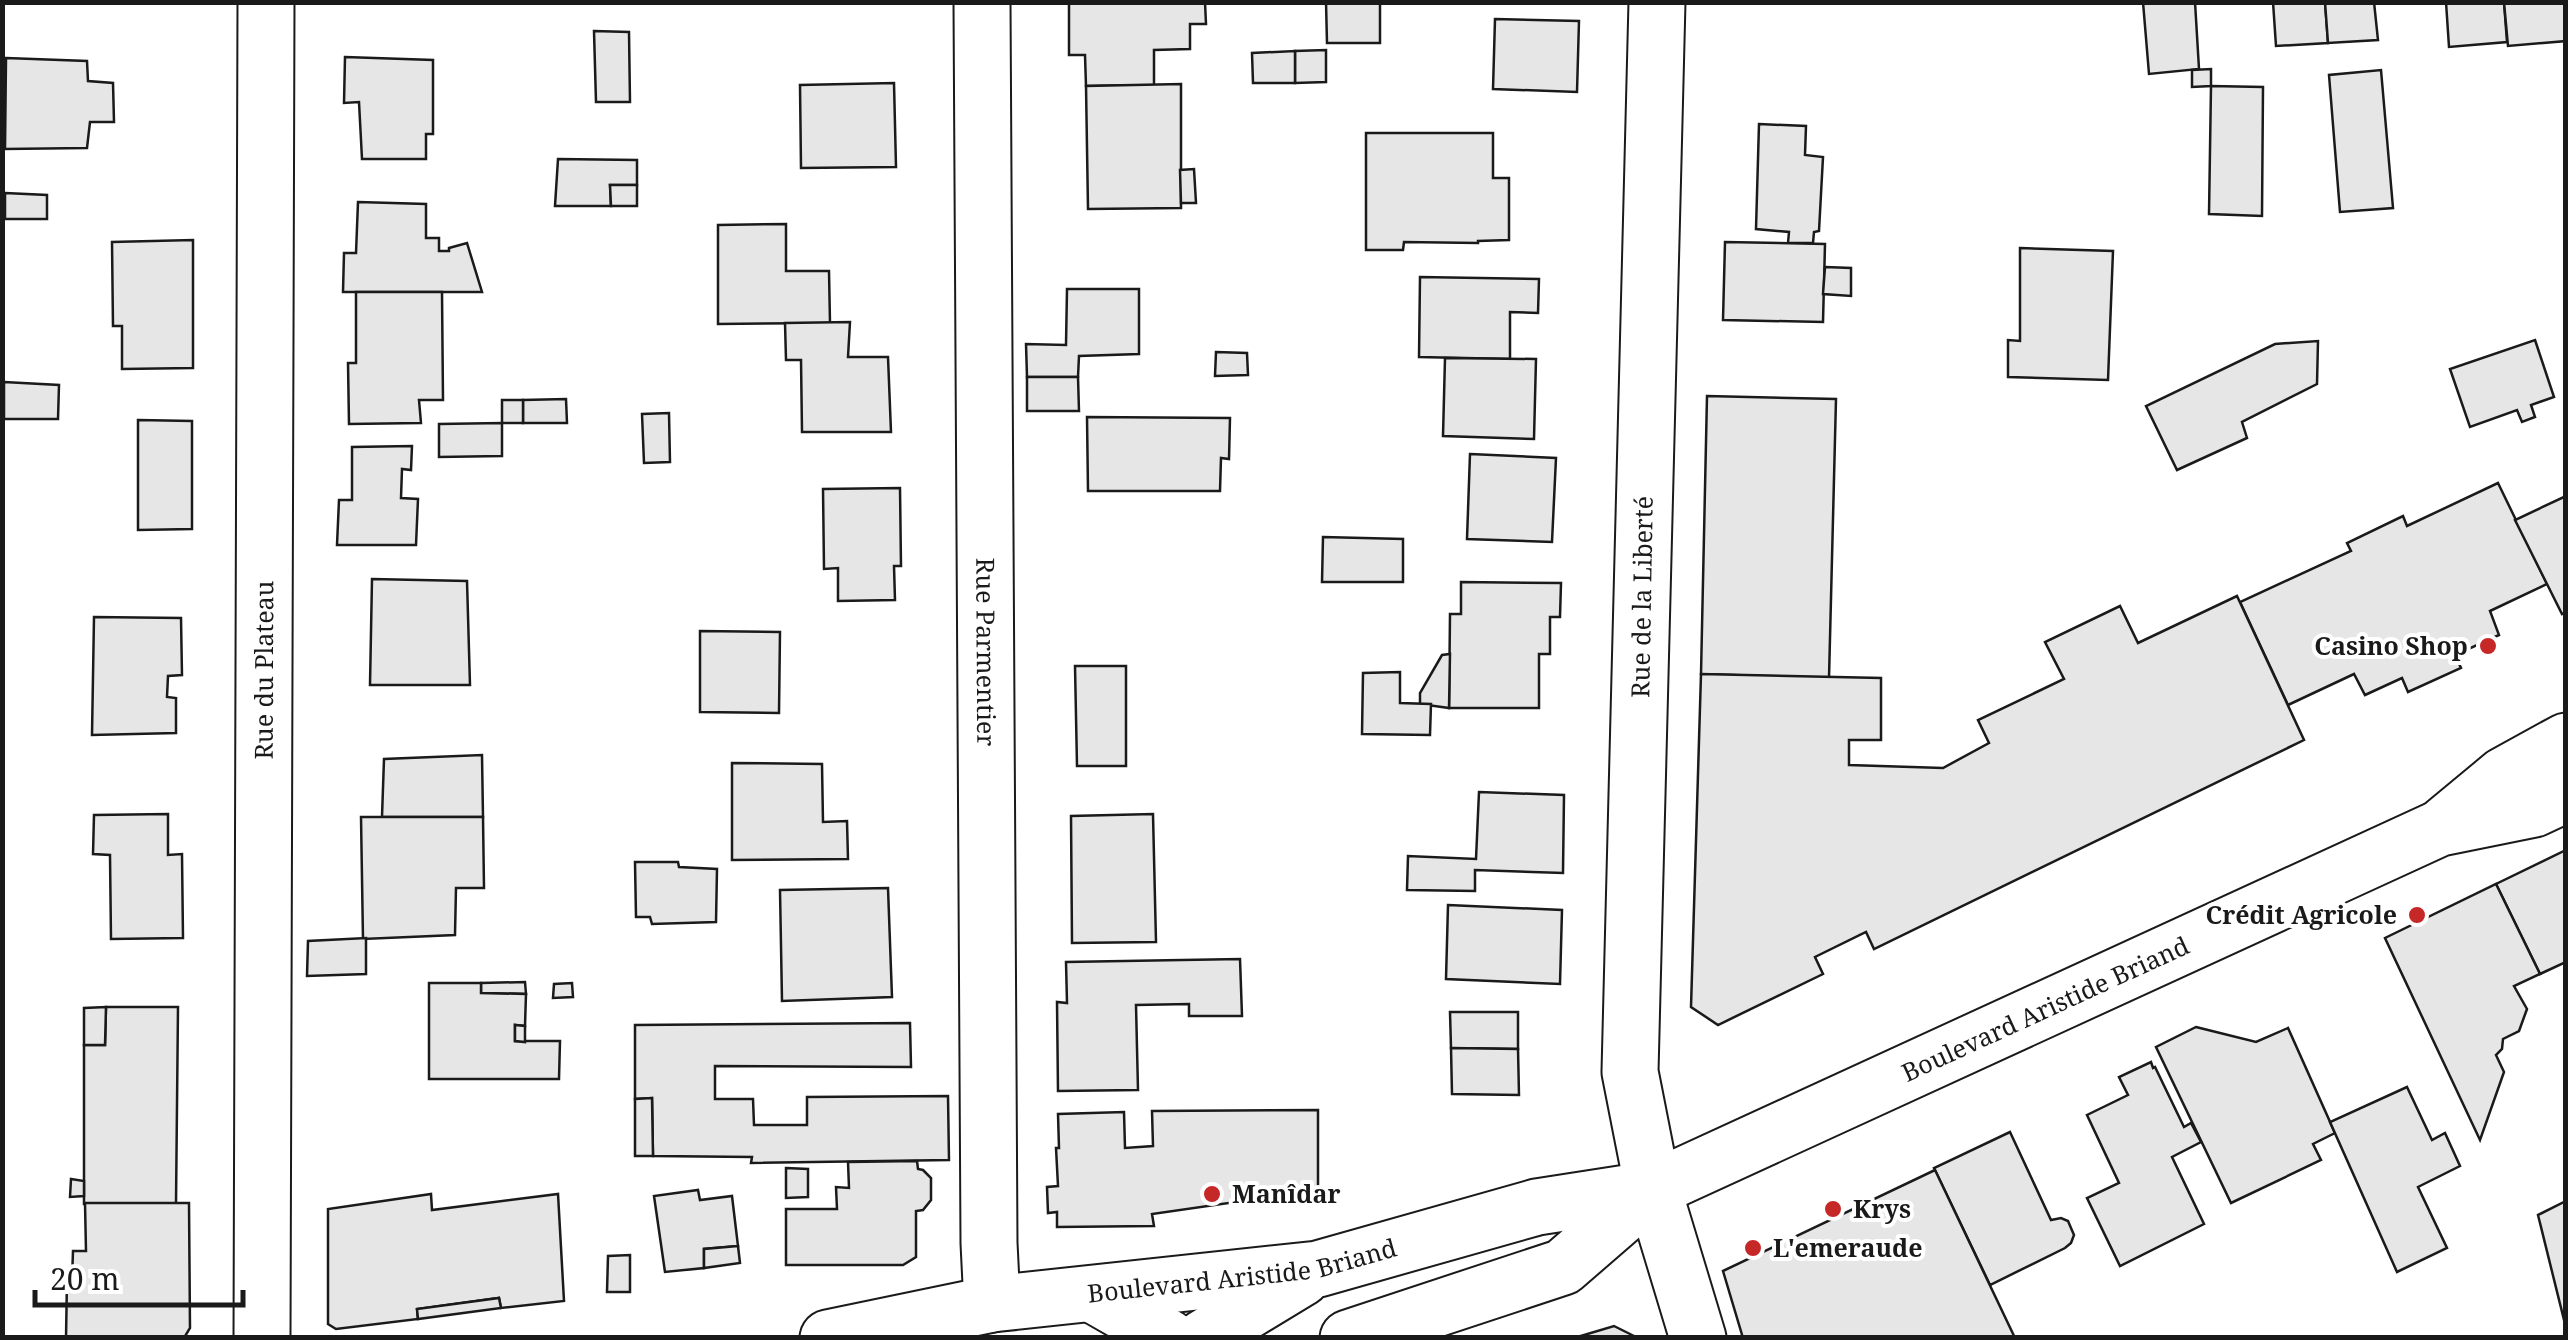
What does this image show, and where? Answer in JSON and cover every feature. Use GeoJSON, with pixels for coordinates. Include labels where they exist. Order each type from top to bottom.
{"type":"FeatureCollection","features":[{"type":"Feature","properties":{"kind":"street","name":"Rue du Plateau"},"geometry":{"type":"LineString","coordinates":[[262,1338],[266,2]]}},
{"type":"Feature","properties":{"kind":"street","name":"Rue Parmentier"},"geometry":{"type":"LineString","coordinates":[[982,2],[992,1304]]}},
{"type":"Feature","properties":{"kind":"street","name":"Rue de la Liberté"},"geometry":{"type":"LineString","coordinates":[[1658,2],[1630,1072],[1653,1189],[1698,1338]]}},
{"type":"Feature","properties":{"kind":"street","name":"Boulevard Aristide Briand"},"geometry":{"type":"LineString","coordinates":[[2440,828],[2504,775],[2566,741]]}},
{"type":"Feature","properties":{"kind":"street","name":"Boulevard Aristide Briand"},"geometry":{"type":"LineString","coordinates":[[828,1338],[992,1304],[1318,1269],[1537,1207],[1653,1189],[2440,828],[2534,809],[2566,794]]}},
{"type":"Feature","properties":{"kind":"street","name":"Boulevard Aristide Briand"},"geometry":{"type":"LineString","coordinates":[[1348,1338],[1563,1267],[1653,1189]]}},
{"type":"Feature","properties":{"kind":"street"},"geometry":{"type":"LineString","coordinates":[[1203,1338],[1318,1269]]}},
{"type":"Feature","properties":{"kind":"street"},"geometry":{"type":"LineString","coordinates":[[1092,1294],[1169,1338]]}},
{"type":"Feature","properties":{"kind":"building"},"geometry":{"type":"Polygon","coordinates":[[[1069,2],[1205,2],[1206,24],[1190,24],[1190,49],[1154,50],[1154,85],[1086,86],[1085,55],[1069,55],[1069,2]]]}},
{"type":"Feature","properties":{"kind":"building"},"geometry":{"type":"Polygon","coordinates":[[[1326,2],[1380,2],[1380,43],[1327,43],[1326,2]]]}},
{"type":"Feature","properties":{"kind":"building"},"geometry":{"type":"Polygon","coordinates":[[[2143,2],[2195,2],[2199,69],[2149,74],[2143,2]]]}},
{"type":"Feature","properties":{"kind":"building"},"geometry":{"type":"Polygon","coordinates":[[[2273,2],[2325,2],[2328,43],[2276,46],[2273,2]]]}},
{"type":"Feature","properties":{"kind":"building"},"geometry":{"type":"Polygon","coordinates":[[[2325,2],[2374,2],[2378,40],[2328,43],[2325,2]]]}},
{"type":"Feature","properties":{"kind":"building"},"geometry":{"type":"Polygon","coordinates":[[[2446,2],[2504,2],[2507,42],[2449,47],[2446,2]]]}},
{"type":"Feature","properties":{"kind":"building"},"geometry":{"type":"Polygon","coordinates":[[[2504,2],[2566,2],[2566,41],[2508,46],[2504,2]]]}},
{"type":"Feature","properties":{"kind":"building"},"geometry":{"type":"Polygon","coordinates":[[[1495,19],[1579,21],[1577,92],[1493,89],[1495,19]]]}},
{"type":"Feature","properties":{"kind":"building"},"geometry":{"type":"Polygon","coordinates":[[[594,31],[629,32],[630,102],[596,102],[594,31]]]}},
{"type":"Feature","properties":{"kind":"building"},"geometry":{"type":"Polygon","coordinates":[[[1326,50],[1326,82],[1295,83],[1295,51],[1326,50]]]}},
{"type":"Feature","properties":{"kind":"building"},"geometry":{"type":"Polygon","coordinates":[[[1295,51],[1295,83],[1253,83],[1252,53],[1295,51]]]}},
{"type":"Feature","properties":{"kind":"building"},"geometry":{"type":"Polygon","coordinates":[[[345,57],[433,60],[433,134],[426,134],[426,159],[362,159],[359,102],[344,103],[345,57]]]}},
{"type":"Feature","properties":{"kind":"building"},"geometry":{"type":"Polygon","coordinates":[[[6,58],[87,61],[88,81],[113,83],[114,122],[90,122],[87,148],[5,149],[6,58]]]}},
{"type":"Feature","properties":{"kind":"building"},"geometry":{"type":"Polygon","coordinates":[[[2211,69],[2211,86],[2192,87],[2192,70],[2211,69]]]}},
{"type":"Feature","properties":{"kind":"building"},"geometry":{"type":"Polygon","coordinates":[[[2381,70],[2393,208],[2340,212],[2329,75],[2381,70]]]}},
{"type":"Feature","properties":{"kind":"building"},"geometry":{"type":"Polygon","coordinates":[[[894,83],[896,167],[801,168],[800,85],[894,83]]]}},
{"type":"Feature","properties":{"kind":"building"},"geometry":{"type":"Polygon","coordinates":[[[1181,84],[1181,208],[1088,209],[1086,86],[1181,84]]]}},
{"type":"Feature","properties":{"kind":"building"},"geometry":{"type":"Polygon","coordinates":[[[2211,86],[2263,87],[2262,216],[2209,214],[2211,86]]]}},
{"type":"Feature","properties":{"kind":"building"},"geometry":{"type":"Polygon","coordinates":[[[1759,124],[1806,126],[1805,155],[1823,157],[1819,231],[1814,232],[1813,243],[1788,243],[1789,232],[1756,229],[1759,124]]]}},
{"type":"Feature","properties":{"kind":"building"},"geometry":{"type":"Polygon","coordinates":[[[1366,133],[1493,133],[1493,178],[1509,178],[1509,240],[1404,242],[1403,250],[1366,250],[1366,133]]]}},
{"type":"Feature","properties":{"kind":"building"},"geometry":{"type":"Polygon","coordinates":[[[558,159],[637,160],[637,185],[610,185],[611,206],[555,206],[558,159]]]}},
{"type":"Feature","properties":{"kind":"building"},"geometry":{"type":"Polygon","coordinates":[[[1194,169],[1196,203],[1181,203],[1180,170],[1194,169]]]}},
{"type":"Feature","properties":{"kind":"building"},"geometry":{"type":"Polygon","coordinates":[[[610,185],[637,185],[637,206],[611,206],[610,185]]]}},
{"type":"Feature","properties":{"kind":"building"},"geometry":{"type":"Polygon","coordinates":[[[5,193],[47,195],[47,219],[5,219],[5,193]]]}},
{"type":"Feature","properties":{"kind":"building"},"geometry":{"type":"Polygon","coordinates":[[[358,202],[426,204],[426,238],[439,238],[439,251],[467,243],[482,292],[343,292],[344,253],[356,253],[358,202]]]}},
{"type":"Feature","properties":{"kind":"building"},"geometry":{"type":"Polygon","coordinates":[[[786,224],[786,271],[829,271],[830,323],[718,324],[718,225],[786,224]]]}},
{"type":"Feature","properties":{"kind":"building"},"geometry":{"type":"Polygon","coordinates":[[[193,240],[193,368],[122,369],[122,326],[113,326],[112,242],[193,240]]]}},
{"type":"Feature","properties":{"kind":"building"},"geometry":{"type":"Polygon","coordinates":[[[1725,242],[1825,244],[1823,322],[1723,320],[1725,242]]]}},
{"type":"Feature","properties":{"kind":"building"},"geometry":{"type":"Polygon","coordinates":[[[2020,248],[2113,251],[2108,380],[2008,377],[2008,340],[2020,341],[2020,248]]]}},
{"type":"Feature","properties":{"kind":"building"},"geometry":{"type":"Polygon","coordinates":[[[1825,267],[1851,268],[1851,296],[1823,294],[1825,267]]]}},
{"type":"Feature","properties":{"kind":"building"},"geometry":{"type":"Polygon","coordinates":[[[1420,277],[1539,279],[1538,313],[1510,312],[1510,359],[1419,357],[1420,277]]]}},
{"type":"Feature","properties":{"kind":"building"},"geometry":{"type":"Polygon","coordinates":[[[1067,289],[1139,289],[1139,354],[1079,356],[1078,377],[1027,377],[1026,344],[1066,345],[1067,289]]]}},
{"type":"Feature","properties":{"kind":"building"},"geometry":{"type":"Polygon","coordinates":[[[356,292],[442,292],[443,400],[419,400],[421,423],[349,424],[348,363],[356,363],[356,292]]]}},
{"type":"Feature","properties":{"kind":"building"},"geometry":{"type":"Polygon","coordinates":[[[850,322],[848,357],[888,357],[891,432],[802,432],[801,360],[786,360],[785,323],[850,322]]]}},
{"type":"Feature","properties":{"kind":"building"},"geometry":{"type":"Polygon","coordinates":[[[2535,340],[2554,397],[2531,405],[2535,417],[2522,422],[2517,410],[2470,427],[2450,369],[2535,340]]]}},
{"type":"Feature","properties":{"kind":"building"},"geometry":{"type":"Polygon","coordinates":[[[2318,341],[2317,384],[2242,422],[2247,438],[2177,470],[2146,406],[2275,344],[2318,341]]]}},
{"type":"Feature","properties":{"kind":"building"},"geometry":{"type":"Polygon","coordinates":[[[1216,352],[1247,353],[1248,375],[1215,376],[1216,352]]]}},
{"type":"Feature","properties":{"kind":"building"},"geometry":{"type":"Polygon","coordinates":[[[1445,358],[1536,359],[1534,439],[1443,436],[1445,358]]]}},
{"type":"Feature","properties":{"kind":"building"},"geometry":{"type":"Polygon","coordinates":[[[1027,377],[1078,377],[1079,411],[1027,411],[1027,377]]]}},
{"type":"Feature","properties":{"kind":"building"},"geometry":{"type":"Polygon","coordinates":[[[4,382],[59,385],[58,419],[4,419],[4,382]]]}},
{"type":"Feature","properties":{"kind":"building"},"geometry":{"type":"Polygon","coordinates":[[[1707,396],[1836,399],[1829,678],[1701,674],[1707,396]]]}},
{"type":"Feature","properties":{"kind":"building"},"geometry":{"type":"Polygon","coordinates":[[[566,399],[567,423],[523,423],[523,400],[566,399]]]}},
{"type":"Feature","properties":{"kind":"building"},"geometry":{"type":"Polygon","coordinates":[[[502,400],[523,400],[523,423],[502,423],[502,400]]]}},
{"type":"Feature","properties":{"kind":"building"},"geometry":{"type":"Polygon","coordinates":[[[669,413],[670,462],[644,463],[642,414],[669,413]]]}},
{"type":"Feature","properties":{"kind":"building"},"geometry":{"type":"Polygon","coordinates":[[[1087,417],[1230,418],[1229,459],[1221,458],[1220,491],[1088,491],[1087,417]]]}},
{"type":"Feature","properties":{"kind":"building"},"geometry":{"type":"Polygon","coordinates":[[[138,420],[192,421],[192,529],[138,530],[138,420]]]}},
{"type":"Feature","properties":{"kind":"building"},"geometry":{"type":"Polygon","coordinates":[[[502,423],[502,456],[439,457],[439,424],[502,423]]]}},
{"type":"Feature","properties":{"kind":"building"},"geometry":{"type":"Polygon","coordinates":[[[412,446],[411,470],[402,469],[401,498],[418,499],[416,545],[337,545],[339,500],[352,500],[352,447],[412,446]]]}},
{"type":"Feature","properties":{"kind":"building"},"geometry":{"type":"Polygon","coordinates":[[[1470,454],[1556,458],[1552,542],[1467,539],[1470,454]]]}},
{"type":"Feature","properties":{"kind":"building"},"geometry":{"type":"Polygon","coordinates":[[[2498,483],[2547,584],[2490,611],[2499,635],[2455,655],[2461,668],[2408,692],[2402,678],[2365,695],[2354,674],[2288,705],[2240,602],[2351,551],[2347,543],[2403,516],[2407,526],[2498,483]]]}},
{"type":"Feature","properties":{"kind":"building"},"geometry":{"type":"Polygon","coordinates":[[[900,488],[901,566],[894,566],[895,600],[838,601],[838,568],[824,569],[823,489],[900,488]]]}},
{"type":"Feature","properties":{"kind":"building"},"geometry":{"type":"Polygon","coordinates":[[[2566,496],[2566,612],[2562,614],[2515,520],[2566,496]]]}},
{"type":"Feature","properties":{"kind":"building"},"geometry":{"type":"Polygon","coordinates":[[[1323,537],[1403,539],[1403,582],[1322,582],[1323,537]]]}},
{"type":"Feature","properties":{"kind":"building"},"geometry":{"type":"Polygon","coordinates":[[[372,579],[467,581],[470,685],[370,685],[372,579]]]}},
{"type":"Feature","properties":{"kind":"building"},"geometry":{"type":"Polygon","coordinates":[[[1461,582],[1561,583],[1560,617],[1550,617],[1550,654],[1539,654],[1539,708],[1449,708],[1450,614],[1461,614],[1461,582]]]}},
{"type":"Feature","properties":{"kind":"building"},"geometry":{"type":"Polygon","coordinates":[[[2237,596],[2304,740],[1874,949],[1866,932],[1815,957],[1823,974],[1718,1025],[1691,1007],[1701,674],[1881,678],[1881,740],[1849,740],[1849,765],[1943,768],[1989,743],[1978,720],[2064,679],[2045,642],[2120,606],[2138,643],[2237,596]]]}},
{"type":"Feature","properties":{"kind":"building"},"geometry":{"type":"Polygon","coordinates":[[[94,617],[181,618],[182,675],[168,676],[167,697],[176,698],[176,733],[92,735],[94,617]]]}},
{"type":"Feature","properties":{"kind":"building"},"geometry":{"type":"Polygon","coordinates":[[[700,631],[780,632],[779,713],[700,712],[700,631]]]}},
{"type":"Feature","properties":{"kind":"building"},"geometry":{"type":"Polygon","coordinates":[[[1450,654],[1449,708],[1420,704],[1420,693],[1442,655],[1450,654]]]}},
{"type":"Feature","properties":{"kind":"building"},"geometry":{"type":"Polygon","coordinates":[[[1075,666],[1126,666],[1126,766],[1077,766],[1075,666]]]}},
{"type":"Feature","properties":{"kind":"building"},"geometry":{"type":"Polygon","coordinates":[[[1400,672],[1400,703],[1431,704],[1430,735],[1362,734],[1363,673],[1400,672]]]}},
{"type":"Feature","properties":{"kind":"building"},"geometry":{"type":"Polygon","coordinates":[[[482,755],[483,817],[382,817],[384,759],[482,755]]]}},
{"type":"Feature","properties":{"kind":"building"},"geometry":{"type":"Polygon","coordinates":[[[732,763],[822,764],[823,822],[847,821],[848,859],[732,860],[732,763]]]}},
{"type":"Feature","properties":{"kind":"building"},"geometry":{"type":"Polygon","coordinates":[[[1479,792],[1564,795],[1563,873],[1475,870],[1475,891],[1407,890],[1408,856],[1476,859],[1479,792]]]}},
{"type":"Feature","properties":{"kind":"building"},"geometry":{"type":"Polygon","coordinates":[[[168,814],[168,855],[182,854],[183,938],[111,939],[110,855],[93,854],[94,815],[168,814]]]}},
{"type":"Feature","properties":{"kind":"building"},"geometry":{"type":"Polygon","coordinates":[[[1153,814],[1156,942],[1072,943],[1071,816],[1153,814]]]}},
{"type":"Feature","properties":{"kind":"building"},"geometry":{"type":"Polygon","coordinates":[[[361,817],[483,817],[484,888],[456,888],[455,935],[363,939],[361,817]]]}},
{"type":"Feature","properties":{"kind":"building"},"geometry":{"type":"Polygon","coordinates":[[[2566,850],[2566,962],[2540,974],[2496,884],[2566,850]]]}},
{"type":"Feature","properties":{"kind":"building"},"geometry":{"type":"Polygon","coordinates":[[[635,862],[678,862],[679,867],[717,869],[716,922],[652,924],[650,917],[636,917],[635,862]]]}},
{"type":"Feature","properties":{"kind":"building"},"geometry":{"type":"Polygon","coordinates":[[[2496,884],[2540,974],[2514,986],[2527,1009],[2519,1031],[2503,1039],[2502,1049],[2496,1055],[2504,1072],[2480,1140],[2385,938],[2496,884]]]}},
{"type":"Feature","properties":{"kind":"building"},"geometry":{"type":"Polygon","coordinates":[[[888,888],[892,997],[782,1001],[780,890],[888,888]]]}},
{"type":"Feature","properties":{"kind":"building"},"geometry":{"type":"Polygon","coordinates":[[[1448,905],[1562,910],[1560,984],[1446,979],[1448,905]]]}},
{"type":"Feature","properties":{"kind":"building"},"geometry":{"type":"Polygon","coordinates":[[[366,938],[366,974],[307,976],[308,941],[366,938]]]}},
{"type":"Feature","properties":{"kind":"building"},"geometry":{"type":"Polygon","coordinates":[[[1240,959],[1242,1016],[1189,1016],[1189,1004],[1136,1005],[1138,1090],[1058,1091],[1057,1002],[1067,1003],[1066,962],[1240,959]]]}},
{"type":"Feature","properties":{"kind":"building"},"geometry":{"type":"Polygon","coordinates":[[[525,982],[526,994],[481,993],[481,983],[525,982]]]}},
{"type":"Feature","properties":{"kind":"building"},"geometry":{"type":"Polygon","coordinates":[[[429,983],[481,983],[481,993],[526,994],[525,1026],[515,1025],[515,1041],[560,1041],[559,1079],[429,1079],[429,983]]]}},
{"type":"Feature","properties":{"kind":"building"},"geometry":{"type":"Polygon","coordinates":[[[572,983],[573,997],[553,998],[554,984],[572,983]]]}},
{"type":"Feature","properties":{"kind":"building"},"geometry":{"type":"Polygon","coordinates":[[[106,1007],[178,1007],[176,1203],[84,1204],[84,1045],[105,1045],[106,1007]]]}},
{"type":"Feature","properties":{"kind":"building"},"geometry":{"type":"Polygon","coordinates":[[[106,1007],[105,1045],[84,1045],[84,1008],[106,1007]]]}},
{"type":"Feature","properties":{"kind":"building"},"geometry":{"type":"Polygon","coordinates":[[[1450,1012],[1518,1012],[1518,1049],[1451,1048],[1450,1012]]]}},
{"type":"Feature","properties":{"kind":"building"},"geometry":{"type":"Polygon","coordinates":[[[910,1023],[911,1067],[715,1066],[715,1099],[753,1099],[754,1125],[807,1125],[807,1097],[948,1096],[949,1160],[751,1163],[752,1157],[653,1156],[652,1098],[635,1099],[635,1025],[910,1023]]]}},
{"type":"Feature","properties":{"kind":"building"},"geometry":{"type":"Polygon","coordinates":[[[515,1025],[525,1026],[525,1042],[515,1041],[515,1025]]]}},
{"type":"Feature","properties":{"kind":"building"},"geometry":{"type":"Polygon","coordinates":[[[2196,1027],[2256,1042],[2288,1028],[2335,1133],[2313,1144],[2321,1160],[2231,1203],[2156,1047],[2196,1027]]]}},
{"type":"Feature","properties":{"kind":"building"},"geometry":{"type":"Polygon","coordinates":[[[1451,1048],[1518,1049],[1519,1095],[1452,1094],[1451,1048]]]}},
{"type":"Feature","properties":{"kind":"building"},"geometry":{"type":"Polygon","coordinates":[[[2151,1062],[2184,1127],[2191,1123],[2201,1142],[2172,1157],[2204,1224],[2120,1266],[2087,1198],[2119,1183],[2087,1115],[2128,1095],[2119,1077],[2151,1062]]]}},
{"type":"Feature","properties":{"kind":"building"},"geometry":{"type":"Polygon","coordinates":[[[2407,1087],[2432,1140],[2445,1133],[2460,1166],[2418,1187],[2447,1248],[2397,1272],[2330,1122],[2407,1087]]]}},
{"type":"Feature","properties":{"kind":"building"},"geometry":{"type":"Polygon","coordinates":[[[652,1098],[653,1156],[635,1156],[635,1099],[652,1098]]]}},
{"type":"Feature","properties":{"kind":"building"},"geometry":{"type":"Polygon","coordinates":[[[1318,1110],[1318,1190],[1152,1214],[1154,1226],[1057,1227],[1057,1212],[1048,1213],[1047,1187],[1058,1186],[1058,1114],[1124,1112],[1125,1148],[1153,1146],[1152,1111],[1318,1110]]]}},
{"type":"Feature","properties":{"kind":"building"},"geometry":{"type":"Polygon","coordinates":[[[2010,1132],[2051,1220],[2068,1221],[2074,1235],[2065,1248],[1990,1285],[1934,1168],[2010,1132]]]}},
{"type":"Feature","properties":{"kind":"building"},"geometry":{"type":"Polygon","coordinates":[[[917,1161],[918,1169],[931,1178],[931,1200],[923,1210],[916,1211],[916,1257],[903,1265],[786,1265],[786,1209],[837,1209],[836,1187],[849,1188],[848,1162],[917,1161]]]}},
{"type":"Feature","properties":{"kind":"building"},"geometry":{"type":"Polygon","coordinates":[[[786,1168],[808,1169],[808,1197],[786,1198],[786,1168]]]}},
{"type":"Feature","properties":{"kind":"building"},"geometry":{"type":"Polygon","coordinates":[[[1935,1170],[2015,1338],[1743,1338],[1723,1271],[1935,1170]]]}},
{"type":"Feature","properties":{"kind":"building"},"geometry":{"type":"Polygon","coordinates":[[[71,1179],[84,1181],[84,1196],[70,1197],[71,1179]]]}},
{"type":"Feature","properties":{"kind":"building"},"geometry":{"type":"Polygon","coordinates":[[[698,1190],[700,1200],[732,1196],[738,1246],[704,1249],[704,1268],[665,1272],[654,1196],[698,1190]]]}},
{"type":"Feature","properties":{"kind":"building"},"geometry":{"type":"Polygon","coordinates":[[[431,1194],[432,1210],[558,1194],[564,1301],[501,1308],[499,1298],[417,1309],[418,1319],[336,1329],[328,1324],[328,1209],[431,1194]]]}},
{"type":"Feature","properties":{"kind":"building"},"geometry":{"type":"Polygon","coordinates":[[[2566,1201],[2566,1328],[2538,1215],[2566,1201]]]}},
{"type":"Feature","properties":{"kind":"building"},"geometry":{"type":"Polygon","coordinates":[[[85,1203],[189,1203],[190,1328],[184,1338],[66,1338],[67,1279],[72,1280],[73,1251],[86,1251],[85,1203]]]}},
{"type":"Feature","properties":{"kind":"building"},"geometry":{"type":"Polygon","coordinates":[[[738,1246],[740,1263],[704,1268],[704,1249],[738,1246]]]}},
{"type":"Feature","properties":{"kind":"building"},"geometry":{"type":"Polygon","coordinates":[[[630,1255],[630,1292],[607,1292],[608,1256],[630,1255]]]}},
{"type":"Feature","properties":{"kind":"building"},"geometry":{"type":"Polygon","coordinates":[[[499,1298],[501,1308],[418,1319],[417,1309],[499,1298]]]}},
{"type":"Feature","properties":{"kind":"building"},"geometry":{"type":"Polygon","coordinates":[[[1614,1326],[1638,1338],[1574,1338],[1614,1326]]]}},
{"type":"Feature","properties":{"kind":"place","name":"Casino Shop"},"geometry":{"type":"Point","coordinates":[2488,646]}},
{"type":"Feature","properties":{"kind":"place","name":"Crédit Agricole"},"geometry":{"type":"Point","coordinates":[2417,915]}},
{"type":"Feature","properties":{"kind":"place","name":"Manîdar"},"geometry":{"type":"Point","coordinates":[1212,1194]}},
{"type":"Feature","properties":{"kind":"place","name":"Krys"},"geometry":{"type":"Point","coordinates":[1833,1209]}},
{"type":"Feature","properties":{"kind":"place","name":"L'emeraude"},"geometry":{"type":"Point","coordinates":[1753,1248]}}]}
